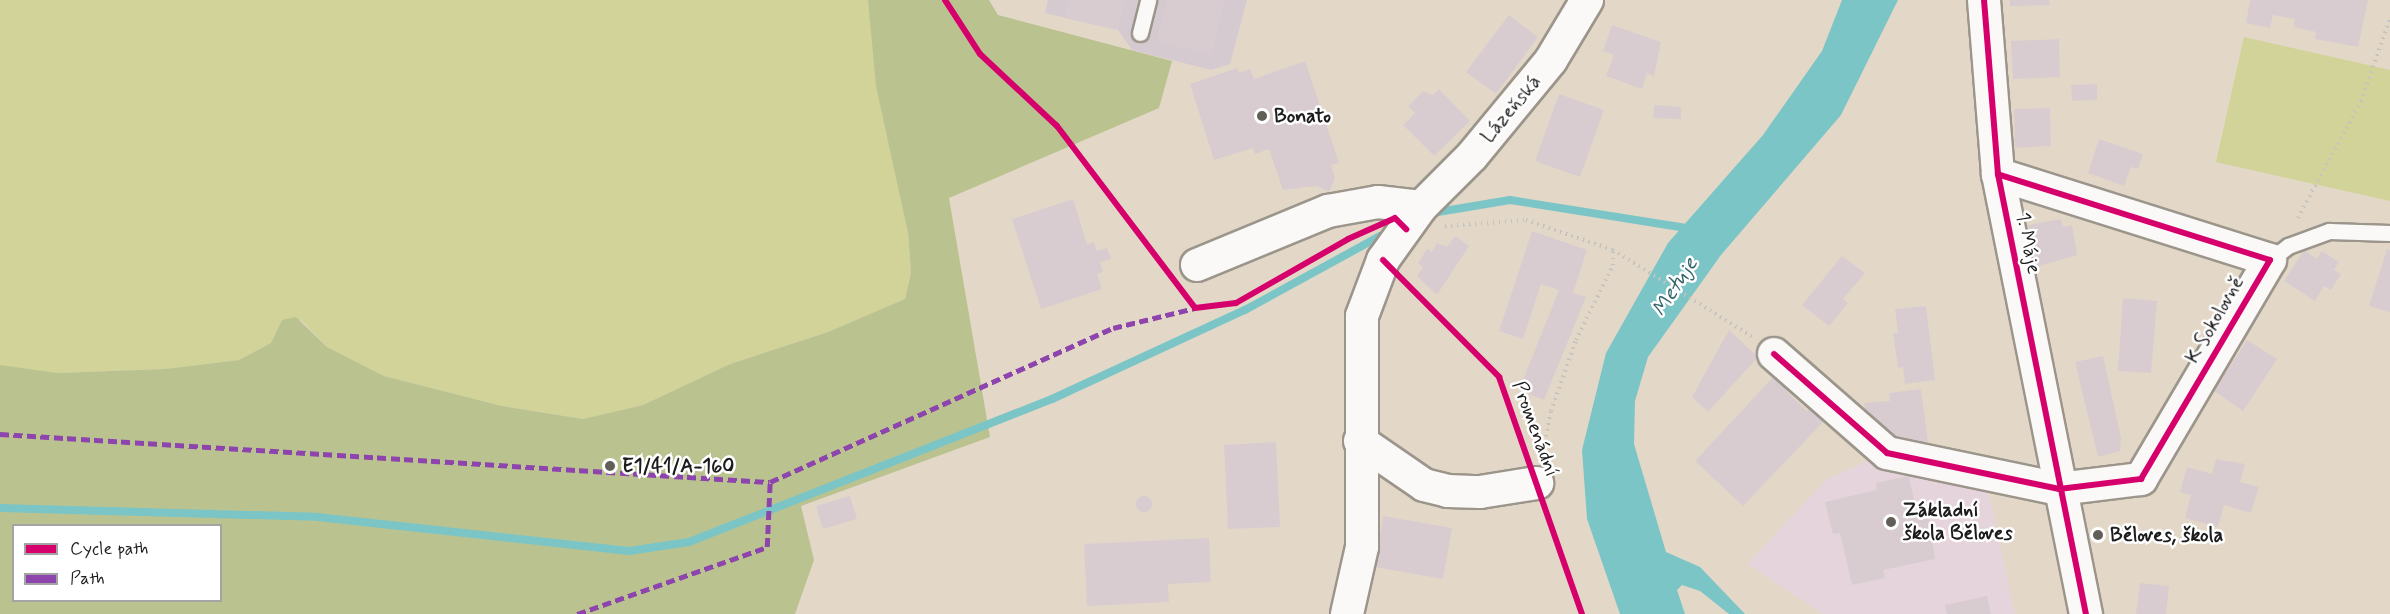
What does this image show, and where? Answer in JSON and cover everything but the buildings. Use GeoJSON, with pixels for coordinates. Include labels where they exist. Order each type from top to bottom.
{"type":"FeatureCollection","features":[{"type":"Feature","properties":{"kind":"street","name":"1. Máje"},"geometry":{"type":"LineString","coordinates":[[1984,0],[1998,174],[2059,489],[2086,614]]}},
{"type":"Feature","properties":{"kind":"street","name":"Lázeňská"},"geometry":{"type":"LineString","coordinates":[[1347,614],[1362,547],[1360,441],[1362,316],[1383,260],[1413,218],[1472,156],[1551,60],[1578,3]]}},
{"type":"Feature","properties":{"kind":"street","name":"K Sokolovně"},"geometry":{"type":"LineString","coordinates":[[1998,174],[2270,260],[2141,479],[2059,489]]}},
{"type":"Feature","properties":{"kind":"street"},"geometry":{"type":"LineString","coordinates":[[1197,265],[1328,211],[1378,202],[1413,218]]}},
{"type":"Feature","properties":{"kind":"street"},"geometry":{"type":"LineString","coordinates":[[1774,354],[1887,453],[2059,489]]}},
{"type":"Feature","properties":{"kind":"street"},"geometry":{"type":"LineString","coordinates":[[1360,441],[1424,485],[1448,491],[1480,492],[1537,483]]}},
{"type":"Feature","properties":{"kind":"lane"},"geometry":{"type":"LineString","coordinates":[[1140,33],[1148,0]]}},
{"type":"Feature","properties":{"kind":"lane","name":"K Sokolovně"},"geometry":{"type":"LineString","coordinates":[[2270,260],[2288,246],[2329,231],[2390,234]]}},
{"type":"Feature","properties":{"kind":"path"},"geometry":{"type":"LineString","coordinates":[[2270,260],[2306,208],[2361,102],[2390,18]]}},
{"type":"Feature","properties":{"kind":"path"},"geometry":{"type":"LineString","coordinates":[[1413,218],[1526,220],[1613,250],[1737,324]]}},
{"type":"Feature","properties":{"kind":"path"},"geometry":{"type":"LineString","coordinates":[[1537,483],[1551,411],[1576,340],[1613,265],[1613,250]]}},
{"type":"Feature","properties":{"kind":"shaded area"},"geometry":{"type":"Polygon","coordinates":[[[1048,0],[1247,0],[1230,64],[1211,70],[1132,50],[1118,30],[1045,13],[1048,0]]]}},
{"type":"Feature","properties":{"kind":"shaded area","name":"Základní škola Běloves"},"geometry":{"type":"Polygon","coordinates":[[[1869,460],[1936,479],[1986,479],[2015,614],[1823,614],[1747,564],[1826,480],[1869,460]]]}},
{"type":"Feature","properties":{"kind":"green space"},"geometry":{"type":"Polygon","coordinates":[[[0,0],[868,0],[908,233],[911,273],[905,299],[828,332],[730,364],[643,405],[583,419],[502,406],[384,376],[327,347],[301,320],[282,320],[271,343],[239,360],[165,369],[57,373],[10,369],[0,365],[0,0]]]}},
{"type":"Feature","properties":{"kind":"green space"},"geometry":{"type":"Polygon","coordinates":[[[868,0],[989,0],[998,15],[1172,61],[1159,108],[949,198],[990,437],[801,506],[814,560],[795,614],[0,614],[0,365],[57,373],[165,369],[239,360],[271,343],[282,320],[296,317],[327,347],[384,376],[502,406],[583,419],[643,405],[730,364],[828,332],[905,299],[911,273],[908,233],[876,86],[868,0]]]}},
{"type":"Feature","properties":{"kind":"green space"},"geometry":{"type":"Polygon","coordinates":[[[2244,37],[2390,70],[2390,201],[2216,162],[2244,37]]]}},
{"type":"Feature","properties":{"kind":"water","name":"Metuje"},"geometry":{"type":"Polygon","coordinates":[[[1842,0],[1898,0],[1841,115],[1721,255],[1648,357],[1635,401],[1634,444],[1666,552],[1700,567],[1745,614],[1729,614],[1700,591],[1682,585],[1677,590],[1685,614],[1620,614],[1587,519],[1582,450],[1606,353],[1668,243],[1763,135],[1822,51],[1842,0]]]}},
{"type":"Feature","properties":{"kind":"waterway"},"geometry":{"type":"LineString","coordinates":[[1438,212],[1510,200],[1693,229]]}},
{"type":"Feature","properties":{"kind":"waterway"},"geometry":{"type":"LineString","coordinates":[[0,508],[317,517],[629,551],[689,542],[1052,399],[1245,310],[1380,236]]}},
{"type":"Feature","properties":{"kind":"marked path"},"geometry":{"type":"LineString","coordinates":[[577,614],[767,547],[770,482],[1113,328],[1195,308]]}},
{"type":"Feature","properties":{"kind":"marked path"},"geometry":{"type":"LineString","coordinates":[[0,434],[770,482]]}},
{"type":"Feature","properties":{"kind":"cycle path"},"geometry":{"type":"LineString","coordinates":[[945,0],[980,54],[1057,126],[1195,308],[1236,303],[1348,239],[1395,218],[1406,229]]}},
{"type":"Feature","properties":{"kind":"cycle path"},"geometry":{"type":"LineString","coordinates":[[1984,0],[1998,174],[2086,614]]}},
{"type":"Feature","properties":{"kind":"cycle path"},"geometry":{"type":"LineString","coordinates":[[1774,354],[1887,453],[2059,489],[2141,479],[2270,260],[1998,174]]}},
{"type":"Feature","properties":{"kind":"cycle path","name":"Promenádní"},"geometry":{"type":"LineString","coordinates":[[1383,260],[1499,377],[1582,614]]}},
{"type":"Feature","properties":{"kind":"place","name":"Bonato"},"geometry":{"type":"Point","coordinates":[1262,116]}},
{"type":"Feature","properties":{"kind":"place","name":"E1/41/A-160"},"geometry":{"type":"Point","coordinates":[610,466]}},
{"type":"Feature","properties":{"kind":"place","name":"Základní škola Běloves"},"geometry":{"type":"Point","coordinates":[1891,522]}},
{"type":"Feature","properties":{"kind":"place","name":"Běloves, škola"},"geometry":{"type":"Point","coordinates":[2098,535]}}]}
